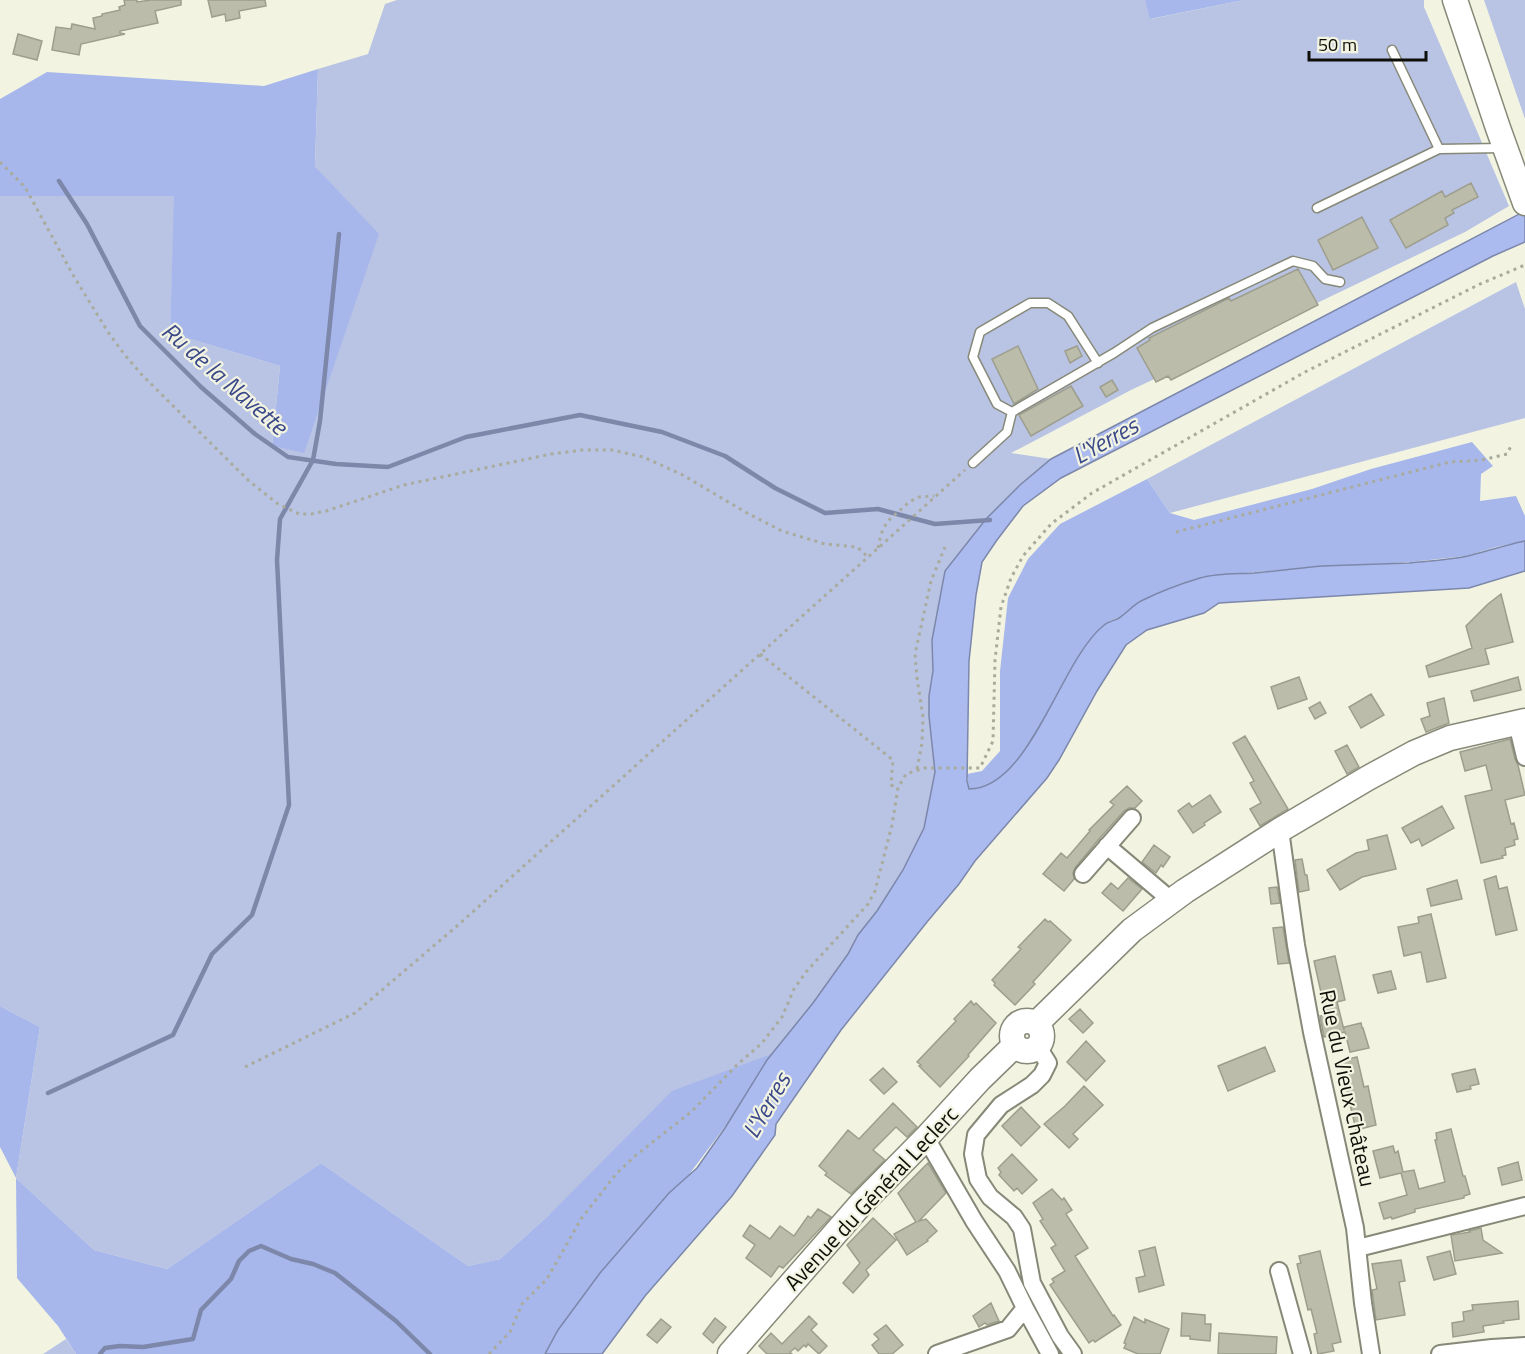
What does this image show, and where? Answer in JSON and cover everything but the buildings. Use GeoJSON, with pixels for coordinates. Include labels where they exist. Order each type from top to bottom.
{"type":"FeatureCollection","features":[{"type":"Feature","properties":{"kind":"street"},"geometry":{"type":"LineString","coordinates":[[1455,0],[1523,196]]}},
{"type":"Feature","properties":{"kind":"street"},"geometry":{"type":"LineString","coordinates":[[1521,722],[1525,757]]}},
{"type":"Feature","properties":{"kind":"street","name":"Avenue du Général Leclerc"},"geometry":{"type":"LineString","coordinates":[[730,1354],[860,1205],[980,1079],[1030,1038],[1132,930],[1280,830],[1414,753],[1450,738],[1521,722]]}},
{"type":"Feature","properties":{"kind":"street"},"geometry":{"type":"LineString","coordinates":[[1083,874],[1132,818]]}},
{"type":"Feature","properties":{"kind":"street","name":"Rue du Vieux Château"},"geometry":{"type":"LineString","coordinates":[[1280,830],[1296,945],[1312,1032],[1355,1228],[1371,1354]]}},
{"type":"Feature","properties":{"kind":"street"},"geometry":{"type":"LineString","coordinates":[[1107,846],[1172,901]]}},
{"type":"Feature","properties":{"kind":"street"},"geometry":{"type":"LineString","coordinates":[[1030,1038],[1048,1063],[1042,1075],[1032,1086],[1001,1105],[976,1134],[973,1154],[978,1179],[990,1197],[1014,1217],[1022,1229],[1032,1283],[1060,1336],[1073,1354]]}},
{"type":"Feature","properties":{"kind":"street"},"geometry":{"type":"LineString","coordinates":[[926,1138],[974,1221],[1007,1271],[1050,1354]]}},
{"type":"Feature","properties":{"kind":"street"},"geometry":{"type":"LineString","coordinates":[[1358,1248],[1525,1206]]}},
{"type":"Feature","properties":{"kind":"street"},"geometry":{"type":"LineString","coordinates":[[1279,1271],[1302,1354]]}},
{"type":"Feature","properties":{"kind":"street"},"geometry":{"type":"LineString","coordinates":[[937,1354],[1008,1329],[1025,1308]]}},
{"type":"Feature","properties":{"kind":"street"},"geometry":{"type":"LineString","coordinates":[[1440,1354],[1525,1346]]}},
{"type":"Feature","properties":{"kind":"lane"},"geometry":{"type":"LineString","coordinates":[[1392,50],[1439,149]]}},
{"type":"Feature","properties":{"kind":"lane"},"geometry":{"type":"LineString","coordinates":[[1317,208],[1439,149],[1507,154]]}},
{"type":"Feature","properties":{"kind":"lane"},"geometry":{"type":"LineString","coordinates":[[973,463],[1007,432],[1012,412],[1098,363],[1152,328],[1293,261],[1313,266],[1325,279],[1340,282]]}},
{"type":"Feature","properties":{"kind":"lane"},"geometry":{"type":"LineString","coordinates":[[1012,412],[997,404],[973,357],[980,332],[1030,303],[1048,303],[1068,316],[1098,363]]}},
{"type":"Feature","properties":{"kind":"path"},"geometry":{"type":"LineString","coordinates":[[0,162],[25,187],[73,275],[124,354],[143,376],[249,481],[278,504],[299,514],[326,511],[404,485],[551,454],[583,450],[612,450],[643,458],[681,474],[782,531],[825,544],[856,547],[868,557]]}},
{"type":"Feature","properties":{"kind":"path"},"geometry":{"type":"LineString","coordinates":[[489,1354],[510,1332],[522,1304],[547,1279],[581,1219],[616,1173],[691,1112],[762,1043],[782,1017],[794,989],[806,972],[868,904],[875,891],[892,825],[898,788],[906,774],[924,768],[980,768],[993,741],[995,660],[1001,607],[1011,578],[1023,556],[1051,524],[1092,493],[1305,372],[1480,284],[1525,265]]}},
{"type":"Feature","properties":{"kind":"path"},"geometry":{"type":"LineString","coordinates":[[1176,532],[1450,462],[1482,460],[1507,454],[1511,446]]}},
{"type":"Feature","properties":{"kind":"path"},"geometry":{"type":"LineString","coordinates":[[245,1067],[355,1013],[457,926],[973,463]]}},
{"type":"Feature","properties":{"kind":"path"},"geometry":{"type":"LineString","coordinates":[[878,548],[887,522],[909,502],[919,496],[936,496]]}},
{"type":"Feature","properties":{"kind":"path"},"geometry":{"type":"LineString","coordinates":[[917,769],[922,743],[923,717],[915,654],[931,581],[945,547]]}},
{"type":"Feature","properties":{"kind":"path"},"geometry":{"type":"LineString","coordinates":[[760,654],[893,760],[891,785],[898,788]]}},
{"type":"Feature","properties":{"kind":"shaded area"},"geometry":{"type":"Polygon","coordinates":[[[397,0],[1145,0],[1151,19],[1244,0],[1424,0],[1424,7],[1509,206],[1465,232],[1131,390],[1011,453],[1051,459],[1020,485],[938,609],[932,640],[933,671],[929,696],[935,772],[924,828],[903,870],[877,911],[858,935],[848,954],[813,1003],[767,1060],[549,1215],[500,1259],[468,1266],[321,1163],[167,1269],[94,1250],[16,1178],[40,1027],[0,1006],[0,196],[175,196],[170,333],[280,366],[272,446],[303,452],[378,234],[315,166],[318,69],[368,54],[385,4],[397,0]]]}},
{"type":"Feature","properties":{"kind":"shaded area"},"geometry":{"type":"Polygon","coordinates":[[[1145,0],[1244,0],[1150,19],[1145,0]]]}},
{"type":"Feature","properties":{"kind":"shaded area"},"geometry":{"type":"Polygon","coordinates":[[[1484,0],[1525,0],[1525,119],[1484,0]]]}},
{"type":"Feature","properties":{"kind":"shaded area"},"geometry":{"type":"Polygon","coordinates":[[[318,69],[315,166],[379,234],[304,453],[272,446],[280,366],[170,333],[174,196],[0,196],[0,99],[47,72],[264,86],[318,69]]]}},
{"type":"Feature","properties":{"kind":"shaded area"},"geometry":{"type":"Polygon","coordinates":[[[1516,282],[1525,309],[1525,418],[1170,513],[1147,479],[1516,282]]]}},
{"type":"Feature","properties":{"kind":"shaded area"},"geometry":{"type":"Polygon","coordinates":[[[1472,442],[1493,466],[1481,474],[1480,501],[1516,496],[1525,516],[1525,541],[1466,556],[1220,575],[1110,621],[1092,638],[1075,661],[1028,745],[1011,768],[991,784],[969,790],[967,774],[982,771],[1000,751],[1000,671],[1008,598],[1028,559],[1060,524],[1147,479],[1170,513],[1194,520],[1312,489],[1371,469],[1472,442]]]}},
{"type":"Feature","properties":{"kind":"shaded area"},"geometry":{"type":"Polygon","coordinates":[[[0,1006],[40,1027],[16,1178],[0,1147],[0,1006]]]}},
{"type":"Feature","properties":{"kind":"shaded area"},"geometry":{"type":"Polygon","coordinates":[[[782,1050],[636,1243],[544,1354],[76,1354],[58,1326],[17,1278],[16,1178],[94,1250],[167,1269],[321,1163],[468,1266],[500,1259],[549,1215],[672,1091],[782,1050]]]}},
{"type":"Feature","properties":{"kind":"shaded area"},"geometry":{"type":"Polygon","coordinates":[[[66,1339],[76,1354],[43,1354],[66,1339]]]}},
{"type":"Feature","properties":{"kind":"water","name":"L'Yerres"},"geometry":{"type":"Polygon","coordinates":[[[1525,211],[1525,242],[1493,256],[1061,478],[1023,506],[982,562],[969,661],[967,781],[969,789],[991,783],[1010,768],[1027,747],[1087,643],[1103,626],[1119,618],[1141,601],[1170,588],[1220,574],[1322,566],[1409,563],[1453,558],[1525,541],[1525,571],[1469,588],[1219,603],[1204,613],[1147,630],[1126,645],[1047,778],[975,861],[841,1030],[776,1124],[775,1135],[732,1196],[645,1296],[602,1354],[545,1354],[558,1330],[600,1273],[669,1193],[697,1168],[767,1060],[813,1003],[903,870],[924,828],[935,772],[929,696],[933,671],[932,640],[945,571],[986,519],[1020,485],[1051,459],[1525,211]]]}},
{"type":"Feature","properties":{"kind":"waterway","name":"Ru de la Navette"},"geometry":{"type":"LineString","coordinates":[[59,181],[87,224],[140,326],[201,387],[255,434],[288,457],[336,464],[388,467],[466,437],[580,415],[662,432],[725,456],[775,488],[825,513],[878,509],[935,524],[990,520]]}},
{"type":"Feature","properties":{"kind":"waterway"},"geometry":{"type":"LineString","coordinates":[[48,1093],[173,1035],[212,954],[252,915],[289,805],[277,560],[280,519],[313,460],[320,421],[339,234]]}},
{"type":"Feature","properties":{"kind":"waterway"},"geometry":{"type":"LineString","coordinates":[[100,1354],[105,1348],[143,1347],[193,1339],[201,1310],[231,1279],[239,1261],[249,1251],[261,1246],[291,1259],[313,1264],[335,1273],[396,1321],[430,1354]]}}]}
